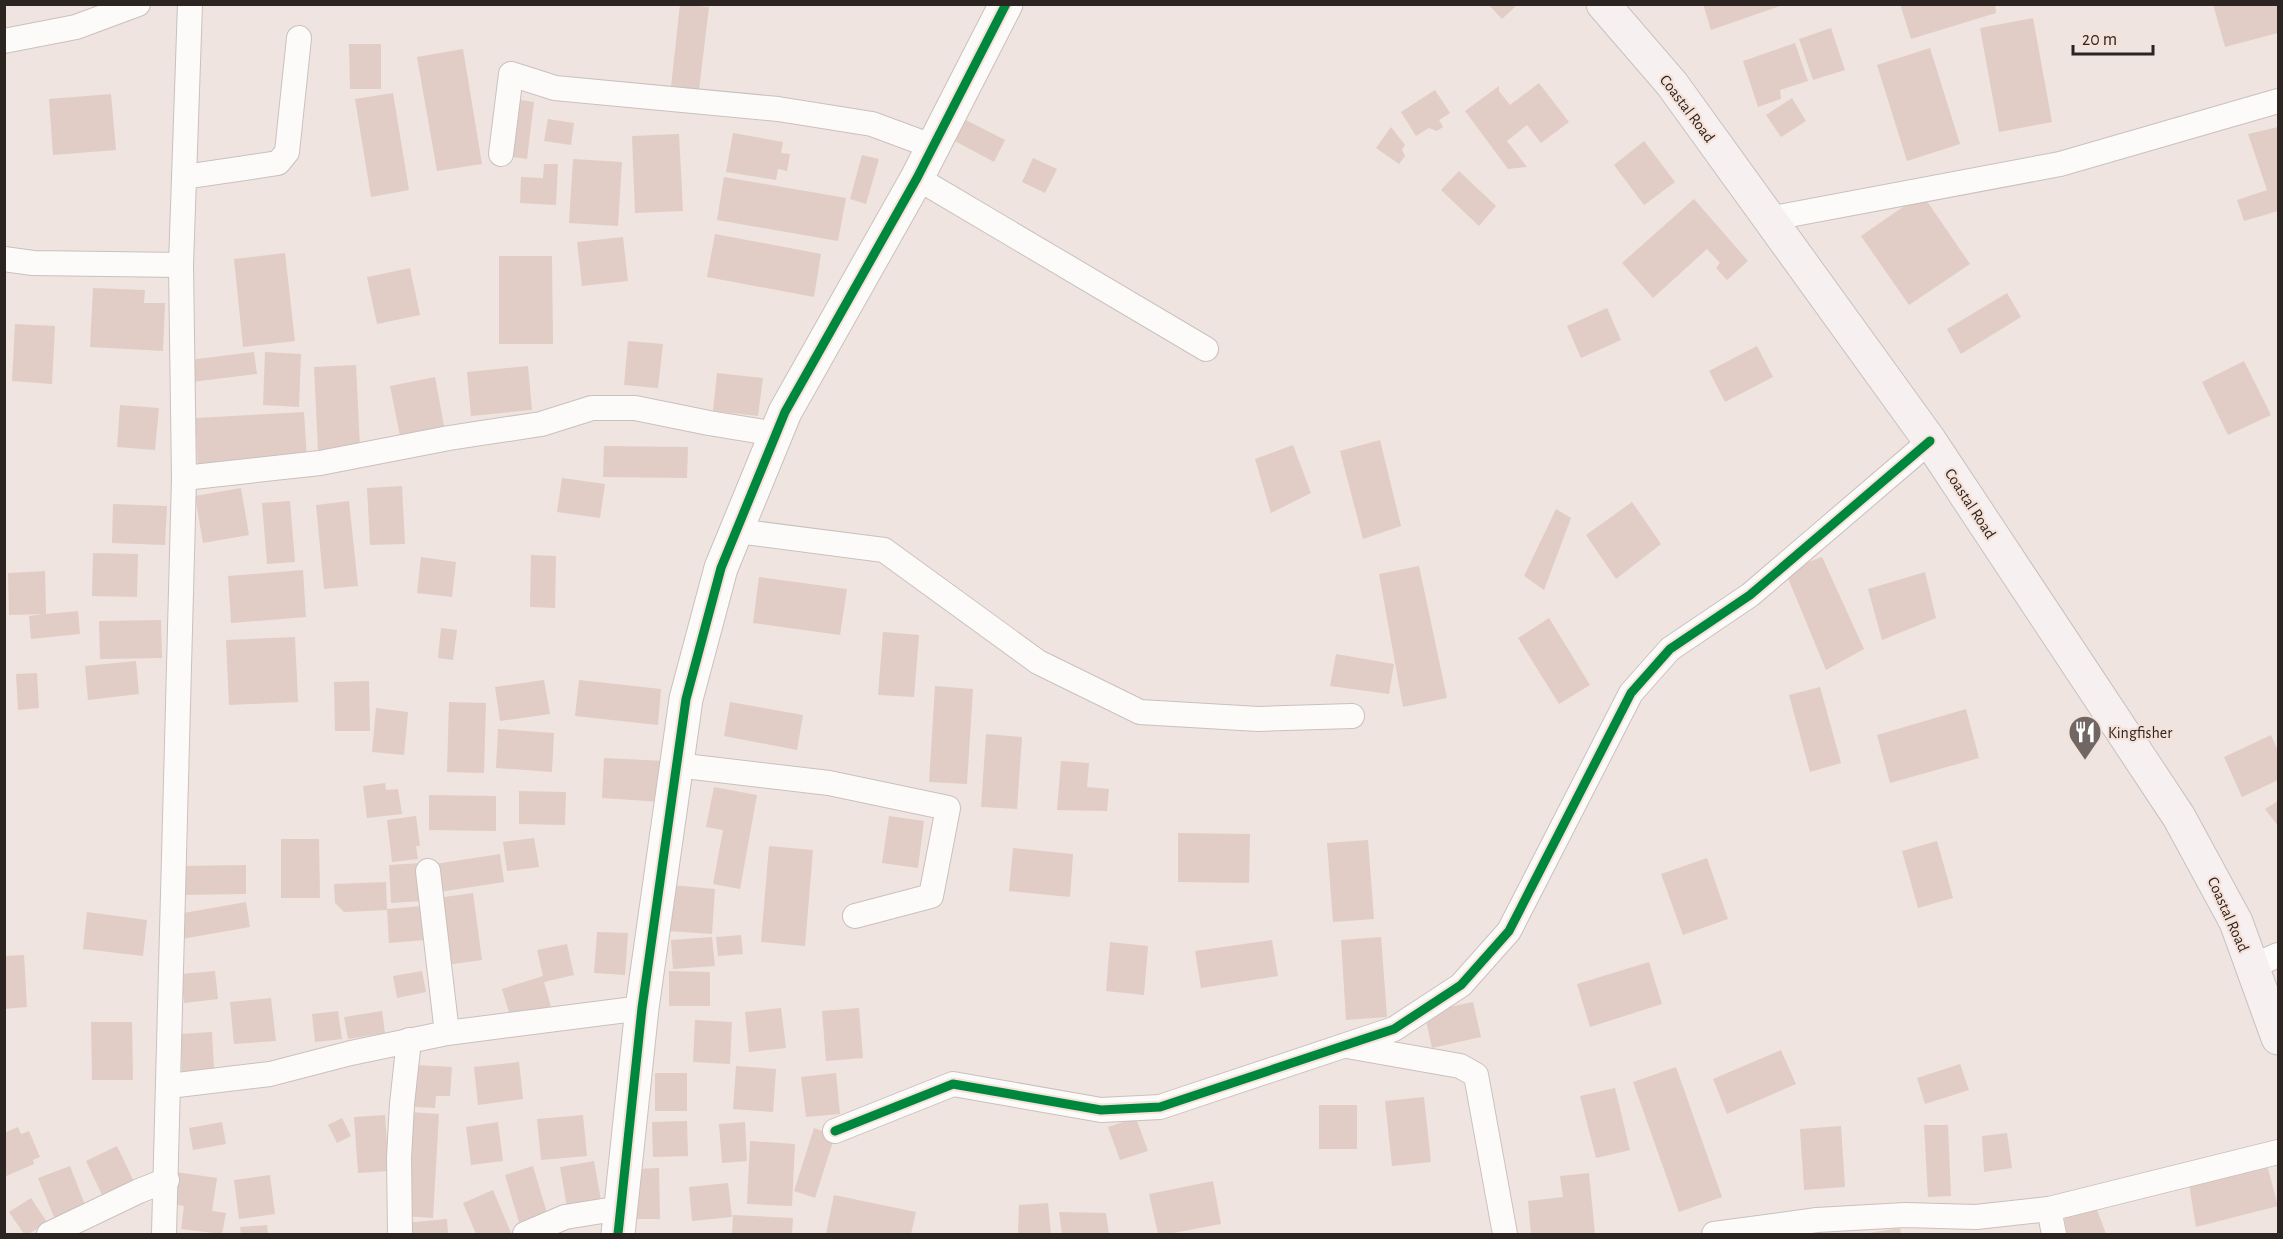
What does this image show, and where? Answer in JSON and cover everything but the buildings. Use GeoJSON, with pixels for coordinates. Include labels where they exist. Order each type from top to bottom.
{"type":"FeatureCollection","features":[{"type":"Feature","properties":{"kind":"main road","name":"Coastal Road"},"geometry":{"type":"LineString","coordinates":[[1603,4],[1671,84],[1930,441],[2179,817],[2236,922],[2265,961],[2278,1038]]}},
{"type":"Feature","properties":{"kind":"street"},"geometry":{"type":"LineString","coordinates":[[4,41],[76,27],[138,4]]}},
{"type":"Feature","properties":{"kind":"street"},"geometry":{"type":"LineString","coordinates":[[164,1234],[184,478],[181,265],[190,4]]}},
{"type":"Feature","properties":{"kind":"street"},"geometry":{"type":"LineString","coordinates":[[525,1234],[565,1217],[619,1221],[642,1008],[686,699],[721,568],[785,412],[934,147],[1006,4]]}},
{"type":"Feature","properties":{"kind":"street"},"geometry":{"type":"LineString","coordinates":[[184,177],[278,163],[287,152],[299,38]]}},
{"type":"Feature","properties":{"kind":"street"},"geometry":{"type":"LineString","coordinates":[[501,153],[511,74],[555,88],[778,109],[872,124],[934,147]]}},
{"type":"Feature","properties":{"kind":"street"},"geometry":{"type":"LineString","coordinates":[[1768,219],[2060,164],[2278,101]]}},
{"type":"Feature","properties":{"kind":"street"},"geometry":{"type":"LineString","coordinates":[[917,178],[1206,349]]}},
{"type":"Feature","properties":{"kind":"street"},"geometry":{"type":"LineString","coordinates":[[4,260],[33,263],[181,265]]}},
{"type":"Feature","properties":{"kind":"street"},"geometry":{"type":"LineString","coordinates":[[184,478],[320,463],[449,438],[542,424],[592,408],[635,408],[776,434]]}},
{"type":"Feature","properties":{"kind":"street"},"geometry":{"type":"LineString","coordinates":[[835,1131],[952,1084],[1101,1110],[1160,1107],[1394,1029],[1461,985],[1509,931],[1631,693],[1670,650],[1750,595],[1930,441]]}},
{"type":"Feature","properties":{"kind":"street"},"geometry":{"type":"LineString","coordinates":[[736,531],[884,550],[1038,662],[1140,712],[1258,719],[1352,716]]}},
{"type":"Feature","properties":{"kind":"street"},"geometry":{"type":"LineString","coordinates":[[676,765],[828,783],[948,808],[931,896],[855,916]]}},
{"type":"Feature","properties":{"kind":"street"},"geometry":{"type":"LineString","coordinates":[[428,871],[447,1033]]}},
{"type":"Feature","properties":{"kind":"street"},"geometry":{"type":"LineString","coordinates":[[169,1086],[270,1074],[447,1033],[642,1008]]}},
{"type":"Feature","properties":{"kind":"street"},"geometry":{"type":"LineString","coordinates":[[400,1234],[399,1158],[409,1040]]}},
{"type":"Feature","properties":{"kind":"street"},"geometry":{"type":"LineString","coordinates":[[1346,1045],[1460,1066],[1476,1075],[1505,1234]]}},
{"type":"Feature","properties":{"kind":"street"},"geometry":{"type":"LineString","coordinates":[[1714,1234],[1817,1220],[1906,1225],[2049,1209],[2278,1152]]}},
{"type":"Feature","properties":{"kind":"street"},"geometry":{"type":"LineString","coordinates":[[49,1234],[167,1180]]}},
{"type":"Feature","properties":{"kind":"street"},"geometry":{"type":"LineString","coordinates":[[2049,1209],[2054,1234]]}},
{"type":"Feature","properties":{"kind":"cycle path"},"geometry":{"type":"LineString","coordinates":[[618,1234],[642,1008],[686,699],[721,568],[785,412],[917,178],[1006,4]]}},
{"type":"Feature","properties":{"kind":"cycle path"},"geometry":{"type":"LineString","coordinates":[[835,1131],[953,1084],[1101,1110],[1160,1107],[1394,1029],[1461,985],[1509,931],[1631,693],[1670,649],[1750,595],[1930,441]]}},
{"type":"Feature","properties":{"kind":"place","name":"Kingfisher"},"geometry":{"type":"Point","coordinates":[2085,761]}}]}
